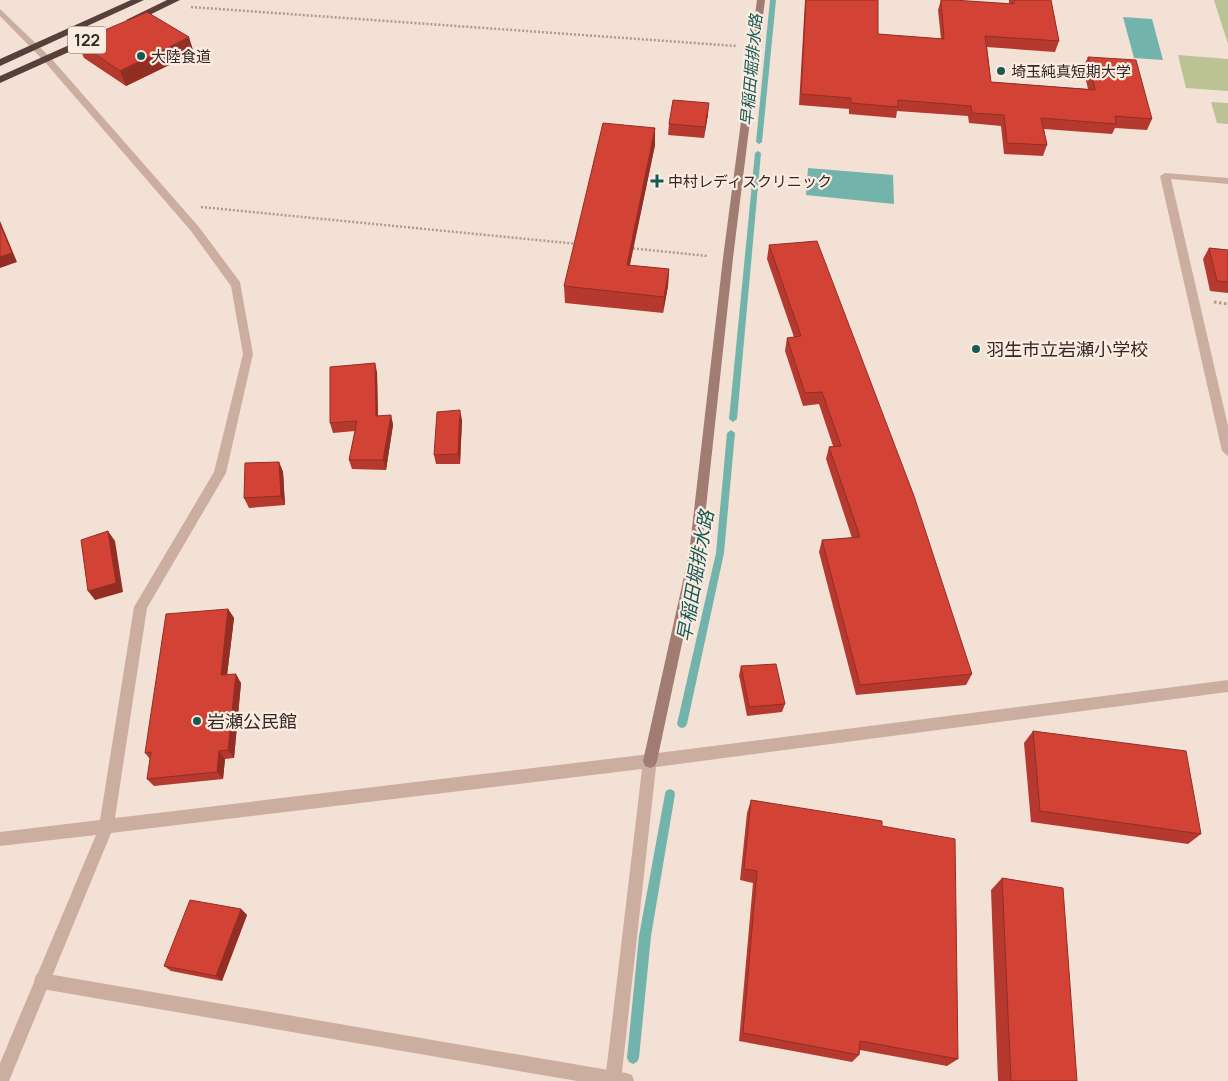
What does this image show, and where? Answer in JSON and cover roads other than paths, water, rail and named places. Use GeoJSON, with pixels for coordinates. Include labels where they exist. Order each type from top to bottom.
{"type":"FeatureCollection","features":[{"type":"Feature","properties":{"kind":"highway","name":"122"},"geometry":{"type":"LineString","coordinates":[[0,63],[139,0]]}},
{"type":"Feature","properties":{"kind":"highway","name":"122"},"geometry":{"type":"LineString","coordinates":[[124,24],[175,0]]}},
{"type":"Feature","properties":{"kind":"highway","name":"122"},"geometry":{"type":"LineString","coordinates":[[0,80],[107,32]]}},
{"type":"Feature","properties":{"kind":"street"},"geometry":{"type":"LineString","coordinates":[[42,981],[618,1080],[650,761],[695,554],[728,258],[762,0]]}},
{"type":"Feature","properties":{"kind":"street"},"geometry":{"type":"LineString","coordinates":[[0,11],[47,59],[195,229],[236,285],[248,354],[220,473],[141,607],[107,825],[0,1081]]}},
{"type":"Feature","properties":{"kind":"street"},"geometry":{"type":"LineString","coordinates":[[1228,181],[1165,176],[1228,451]]}},
{"type":"Feature","properties":{"kind":"street"},"geometry":{"type":"LineString","coordinates":[[0,839],[650,761],[1228,686]]}},
{"type":"Feature","properties":{"kind":"water"},"geometry":{"type":"Polygon","coordinates":[[[1123,17],[1152,19],[1163,60],[1134,58],[1123,17]]]}},
{"type":"Feature","properties":{"kind":"water"},"geometry":{"type":"Polygon","coordinates":[[[808,168],[893,175],[894,204],[806,195],[808,168]]]}},
{"type":"Feature","properties":{"kind":"waterway","name":"早稲田堀排水路"},"geometry":{"type":"LineString","coordinates":[[759,142],[773,0]]}},
{"type":"Feature","properties":{"kind":"waterway","name":"早稲田堀排水路"},"geometry":{"type":"LineString","coordinates":[[733,419],[758,153]]}},
{"type":"Feature","properties":{"kind":"waterway","name":"早稲田堀排水路"},"geometry":{"type":"LineString","coordinates":[[682,724],[720,553],[731,433]]}},
{"type":"Feature","properties":{"kind":"waterway","name":"早稲田堀排水路"},"geometry":{"type":"LineString","coordinates":[[633,1058],[645,936],[670,794]]}},
{"type":"Feature","properties":{"kind":"place","name":"大陸食道"},"geometry":{"type":"Point","coordinates":[141,56]}},
{"type":"Feature","properties":{"kind":"place","name":"埼玉純真短期大学"},"geometry":{"type":"Point","coordinates":[1001,71]}},
{"type":"Feature","properties":{"kind":"place","name":"中村レディスクリニック"},"geometry":{"type":"Point","coordinates":[657,181]}},
{"type":"Feature","properties":{"kind":"place","name":"羽生市立岩瀬小学校"},"geometry":{"type":"Point","coordinates":[976,349]}},
{"type":"Feature","properties":{"kind":"place","name":"岩瀬公民館"},"geometry":{"type":"Point","coordinates":[197,721]}}]}
